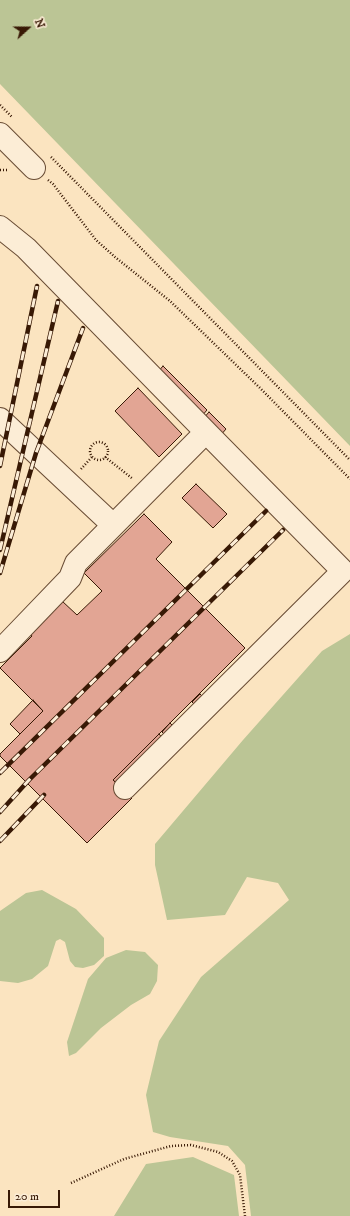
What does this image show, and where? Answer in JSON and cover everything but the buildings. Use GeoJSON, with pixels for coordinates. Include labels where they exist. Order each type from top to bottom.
{"type":"FeatureCollection","features":[{"type":"Feature","properties":{"kind":"lane"},"geometry":{"type":"LineString","coordinates":[[8,128],[42,162]]}},
{"type":"Feature","properties":{"kind":"lane"},"geometry":{"type":"LineString","coordinates":[[0,227],[26,248],[343,571],[125,788]]}},
{"type":"Feature","properties":{"kind":"lane"},"geometry":{"type":"LineString","coordinates":[[0,419],[113,525]]}},
{"type":"Feature","properties":{"kind":"lane"},"geometry":{"type":"LineString","coordinates":[[0,651],[70,578],[76,562],[206,432]]}},
{"type":"Feature","properties":{"kind":"path"},"geometry":{"type":"LineString","coordinates":[[0,105],[8,128]]}},
{"type":"Feature","properties":{"kind":"path"},"geometry":{"type":"LineString","coordinates":[[0,170],[42,162]]}},
{"type":"Feature","properties":{"kind":"path"},"geometry":{"type":"LineString","coordinates":[[42,162],[350,460]]}},
{"type":"Feature","properties":{"kind":"path"},"geometry":{"type":"LineString","coordinates":[[42,162],[53,184],[96,240],[170,301],[260,388],[350,479]]}},
{"type":"Feature","properties":{"kind":"path"},"geometry":{"type":"LineString","coordinates":[[98,441],[106,445],[108,450],[105,457],[98,460],[91,456],[89,450],[92,444],[98,441]]}},
{"type":"Feature","properties":{"kind":"path"},"geometry":{"type":"LineString","coordinates":[[105,457],[147,491]]}},
{"type":"Feature","properties":{"kind":"path"},"geometry":{"type":"LineString","coordinates":[[72,1183],[124,1159],[171,1146],[192,1146],[218,1152],[232,1161],[240,1175],[245,1216]]}},
{"type":"Feature","properties":{"kind":"green space"},"geometry":{"type":"Polygon","coordinates":[[[0,0],[350,0],[350,446],[0,84],[0,0]]]}},
{"type":"Feature","properties":{"kind":"green space"},"geometry":{"type":"Polygon","coordinates":[[[350,634],[350,1216],[251,1216],[245,1165],[228,1146],[170,1137],[153,1132],[146,1095],[159,1041],[201,977],[289,900],[278,883],[247,877],[225,915],[167,920],[155,865],[155,844],[243,740],[322,651],[350,634]]]}},
{"type":"Feature","properties":{"kind":"green space"},"geometry":{"type":"Polygon","coordinates":[[[42,890],[76,909],[104,938],[104,956],[94,965],[83,968],[75,967],[70,961],[65,942],[60,939],[56,941],[48,966],[32,979],[18,983],[0,981],[0,911],[26,893],[42,890]]]}},
{"type":"Feature","properties":{"kind":"green space"},"geometry":{"type":"Polygon","coordinates":[[[126,950],[145,952],[158,965],[157,981],[150,994],[131,1005],[101,1028],[76,1053],[69,1056],[67,1042],[88,979],[106,958],[126,950]]]}},
{"type":"Feature","properties":{"kind":"green space"},"geometry":{"type":"Polygon","coordinates":[[[193,1157],[234,1175],[239,1216],[114,1216],[146,1164],[193,1157]]]}},
{"type":"Feature","properties":{"kind":"railway"},"geometry":{"type":"LineString","coordinates":[[0,466],[37,286]]}},
{"type":"Feature","properties":{"kind":"railway"},"geometry":{"type":"LineString","coordinates":[[0,550],[58,301]]}},
{"type":"Feature","properties":{"kind":"railway"},"geometry":{"type":"LineString","coordinates":[[0,573],[36,453],[83,328]]}},
{"type":"Feature","properties":{"kind":"railway"},"geometry":{"type":"LineString","coordinates":[[0,773],[266,511]]}},
{"type":"Feature","properties":{"kind":"railway"},"geometry":{"type":"LineString","coordinates":[[0,812],[29,780],[283,530]]}},
{"type":"Feature","properties":{"kind":"railway"},"geometry":{"type":"LineString","coordinates":[[0,841],[44,795]]}}]}
